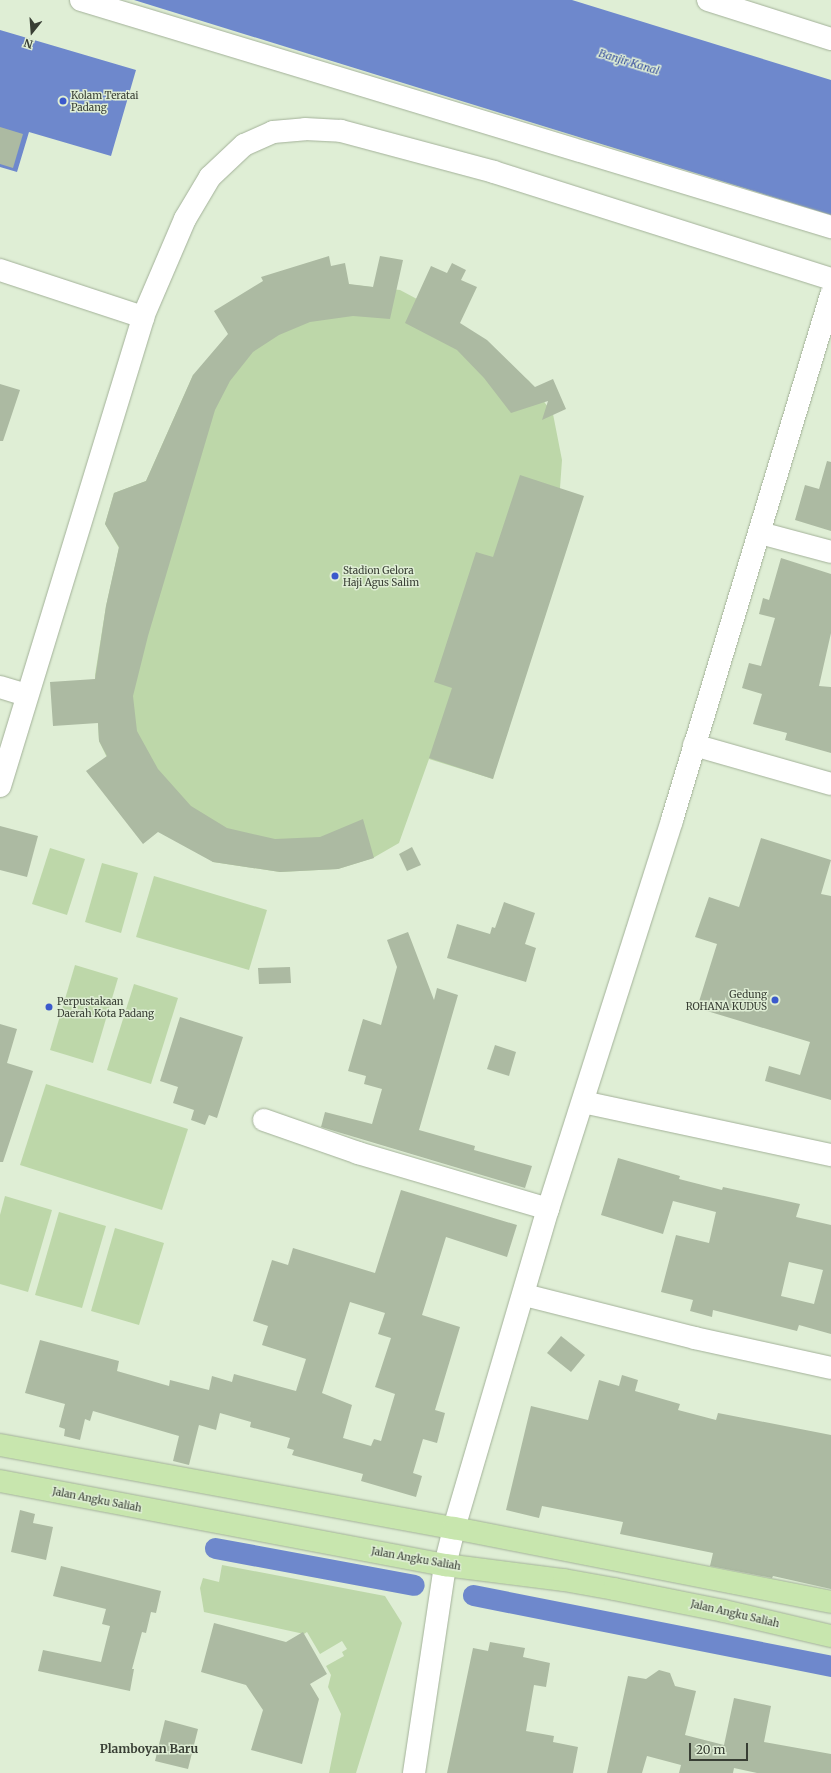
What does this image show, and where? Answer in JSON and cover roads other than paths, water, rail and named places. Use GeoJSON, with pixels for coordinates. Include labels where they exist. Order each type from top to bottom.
{"type":"FeatureCollection","features":[{"type":"Feature","properties":{"kind":"main road"},"geometry":{"type":"LineString","coordinates":[[0,1445],[454,1528],[831,1602]]}},
{"type":"Feature","properties":{"kind":"main road","name":"Jalan Angku Saliah"},"geometry":{"type":"LineString","coordinates":[[0,1481],[445,1565],[592,1585],[724,1611],[831,1636]]}},
{"type":"Feature","properties":{"kind":"street"},"geometry":{"type":"LineString","coordinates":[[81,0],[831,227]]}},
{"type":"Feature","properties":{"kind":"street"},"geometry":{"type":"LineString","coordinates":[[708,0],[831,40]]}},
{"type":"Feature","properties":{"kind":"street"},"geometry":{"type":"LineString","coordinates":[[0,786],[26,695],[143,317],[185,219],[210,177],[244,145],[273,132],[305,129],[341,131],[494,172],[831,279]]}},
{"type":"Feature","properties":{"kind":"street"},"geometry":{"type":"LineString","coordinates":[[0,270],[143,317]]}},
{"type":"Feature","properties":{"kind":"street"},"geometry":{"type":"LineString","coordinates":[[414,1773],[445,1565],[454,1528],[525,1295],[548,1209],[583,1102],[760,533],[831,295]]}},
{"type":"Feature","properties":{"kind":"street"},"geometry":{"type":"LineString","coordinates":[[760,533],[831,552]]}},
{"type":"Feature","properties":{"kind":"street"},"geometry":{"type":"LineString","coordinates":[[0,687],[26,695]]}},
{"type":"Feature","properties":{"kind":"street"},"geometry":{"type":"LineString","coordinates":[[694,745],[831,784]]}},
{"type":"Feature","properties":{"kind":"street"},"geometry":{"type":"LineString","coordinates":[[583,1102],[831,1154]]}},
{"type":"Feature","properties":{"kind":"street"},"geometry":{"type":"LineString","coordinates":[[264,1120],[358,1153],[548,1209]]}},
{"type":"Feature","properties":{"kind":"street"},"geometry":{"type":"LineString","coordinates":[[525,1295],[695,1338],[831,1368]]}},
{"type":"Feature","properties":{"kind":"water","name":"Banjir Kanal"},"geometry":{"type":"Polygon","coordinates":[[[134,0],[572,0],[831,80],[831,215],[134,0]]]}},
{"type":"Feature","properties":{"kind":"water","name":"Kolam Teratai Padang"},"geometry":{"type":"Polygon","coordinates":[[[0,30],[136,70],[111,156],[29,132],[17,172],[0,167],[0,30]]]}},
{"type":"Feature","properties":{"kind":"waterway"},"geometry":{"type":"LineString","coordinates":[[215,1548],[414,1585]]}},
{"type":"Feature","properties":{"kind":"waterway"},"geometry":{"type":"LineString","coordinates":[[473,1595],[831,1666]]}},
{"type":"Feature","properties":{"kind":"place","name":"Kolam Teratai Padang"},"geometry":{"type":"Point","coordinates":[63,101]}},
{"type":"Feature","properties":{"kind":"place","name":"Stadion Gelora Haji Agus Salim"},"geometry":{"type":"Point","coordinates":[335,576]}},
{"type":"Feature","properties":{"kind":"place","name":"Gedung ROHANA KUDUS"},"geometry":{"type":"Point","coordinates":[775,1000]}},
{"type":"Feature","properties":{"kind":"place","name":"Perpustakaan Daerah Kota Padang"},"geometry":{"type":"Point","coordinates":[49,1007]}},
{"type":"Feature","properties":{"kind":"district","name":"Plamboyan Baru"},"geometry":{"type":"Point","coordinates":[149,1749]}}]}
